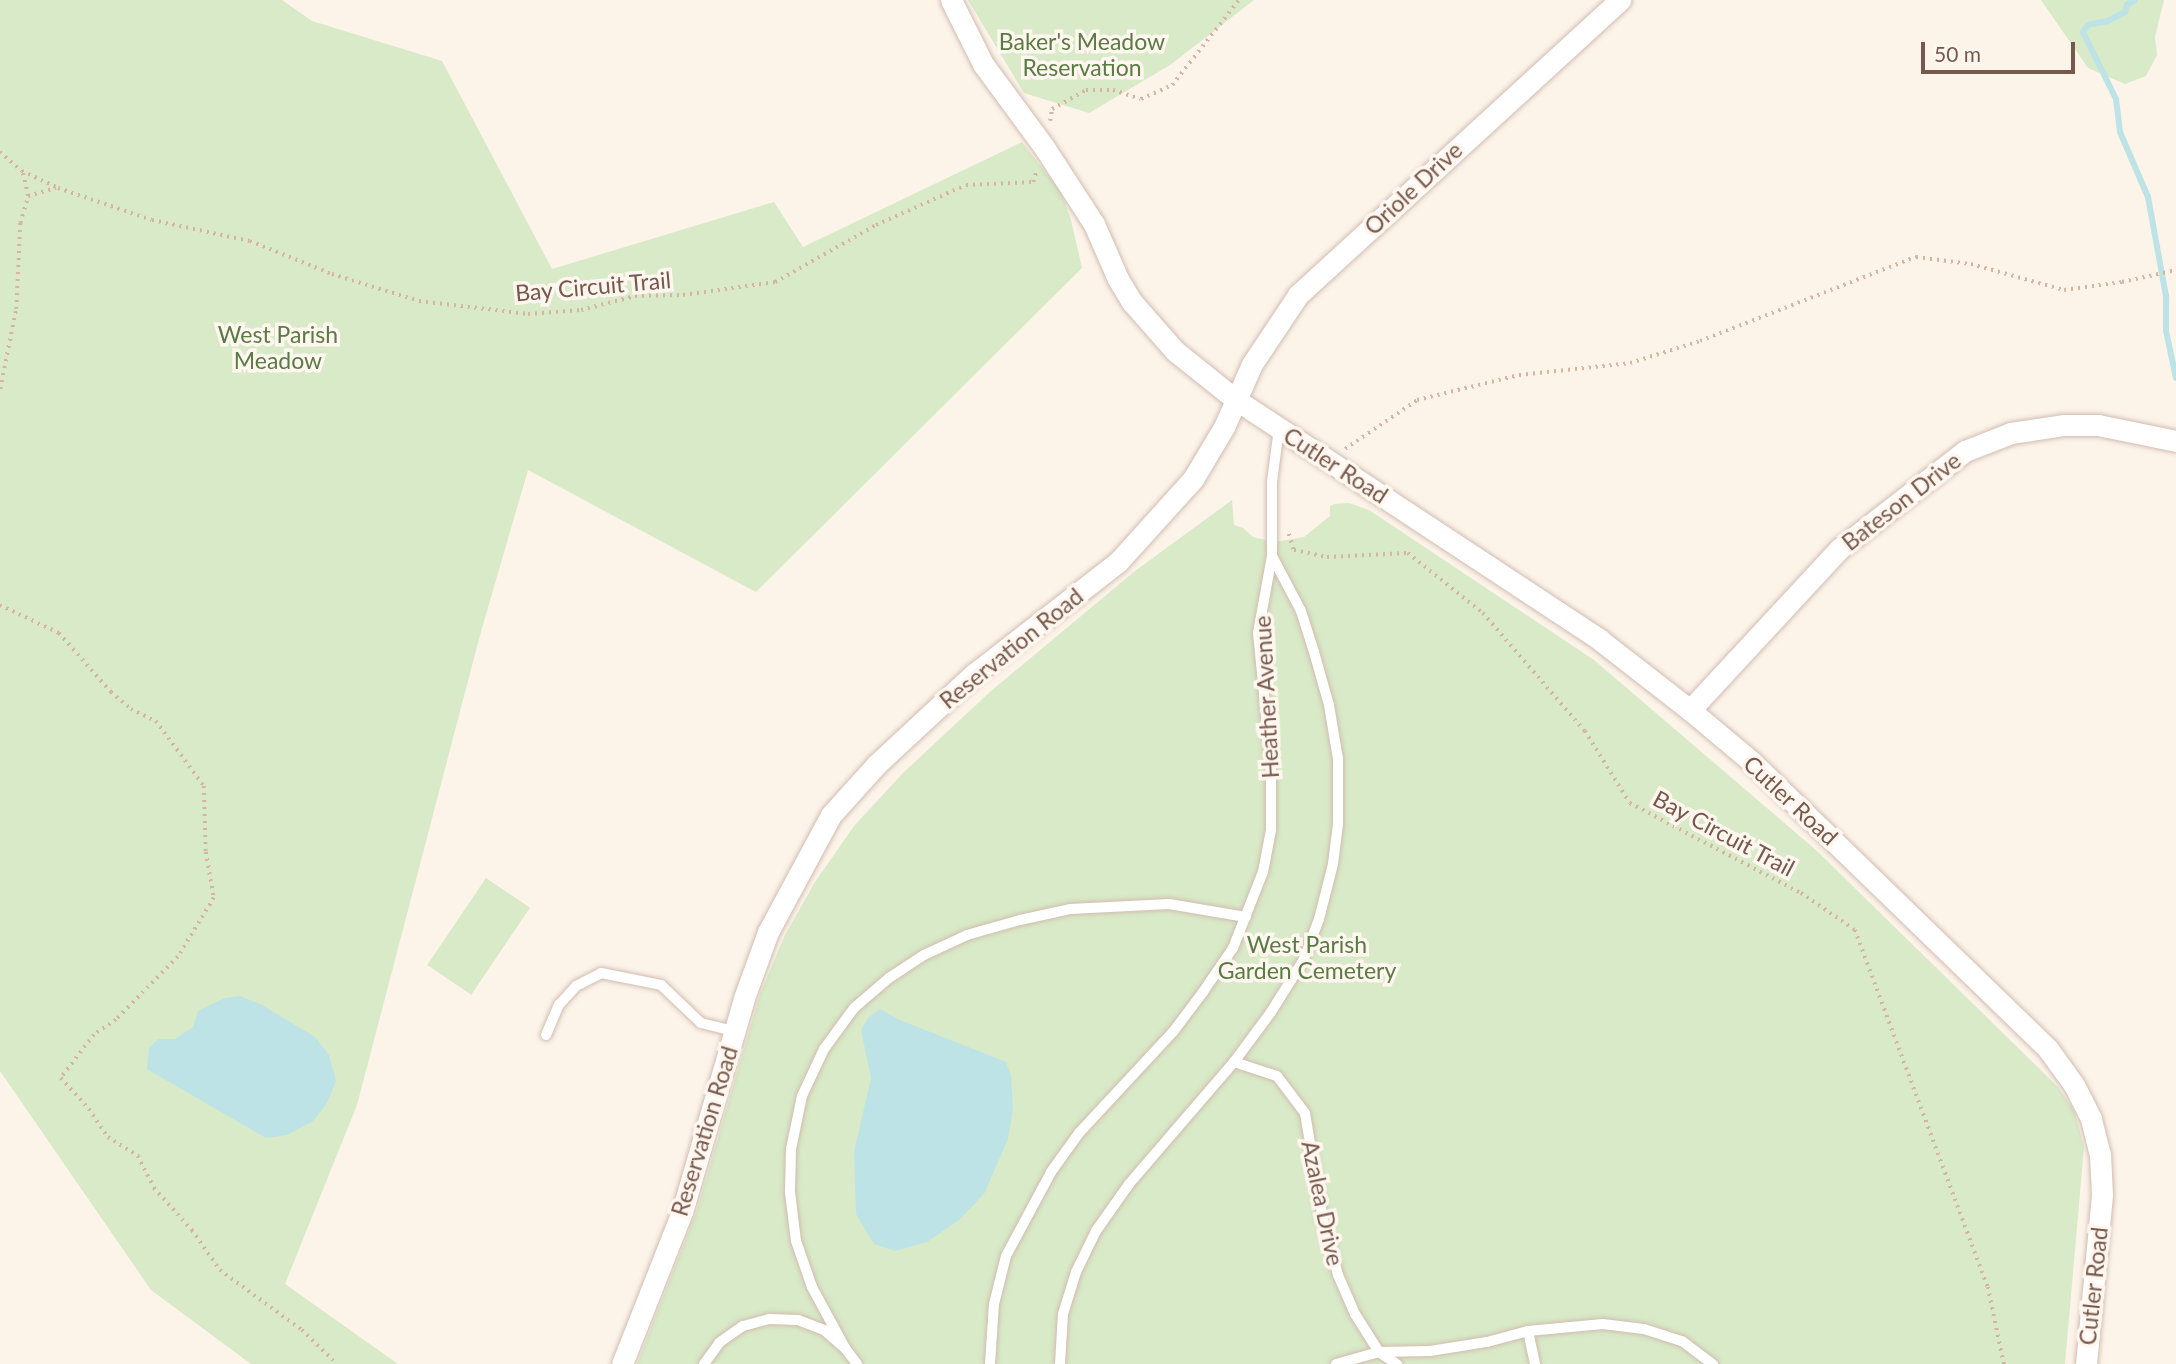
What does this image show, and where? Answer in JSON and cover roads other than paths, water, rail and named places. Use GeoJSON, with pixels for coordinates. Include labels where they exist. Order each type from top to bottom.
{"type":"FeatureCollection","features":[{"type":"Feature","properties":{"kind":"street"},"geometry":{"type":"LineString","coordinates":[[951,0],[984,64],[1044,147],[1094,224],[1118,279],[1132,302],[1175,351],[1235,399]]}},
{"type":"Feature","properties":{"kind":"street","name":"Oriole Drive"},"geometry":{"type":"LineString","coordinates":[[1235,399],[1252,364],[1298,295],[1620,0]]}},
{"type":"Feature","properties":{"kind":"street","name":"Cutler Road"},"geometry":{"type":"LineString","coordinates":[[1235,399],[1600,640],[1690,710],[1752,762],[2048,1049],[2074,1085],[2091,1119],[2100,1154],[2102,1181],[2085,1364]]}},
{"type":"Feature","properties":{"kind":"street","name":"Reservation Road"},"geometry":{"type":"LineString","coordinates":[[622,1364],[682,1212],[734,1031],[768,932],[831,815],[877,764],[974,674],[1118,562],[1193,478],[1224,427],[1235,399]]}},
{"type":"Feature","properties":{"kind":"street","name":"Bateson Drive"},"geometry":{"type":"LineString","coordinates":[[1690,710],[1839,549],[1965,451],[2011,433],[2064,425],[2098,425],[2176,441]]}},
{"type":"Feature","properties":{"kind":"lane"},"geometry":{"type":"LineString","coordinates":[[1272,556],[1272,482],[1279,428]]}},
{"type":"Feature","properties":{"kind":"lane","name":"Heather Avenue"},"geometry":{"type":"LineString","coordinates":[[990,1364],[994,1304],[1006,1256],[1051,1172],[1079,1133],[1173,1032],[1233,948],[1263,872],[1271,830],[1271,765],[1258,633],[1272,556]]}},
{"type":"Feature","properties":{"kind":"lane","name":"Heather Avenue"},"geometry":{"type":"LineString","coordinates":[[1060,1364],[1063,1314],[1076,1272],[1096,1231],[1129,1184],[1234,1062],[1303,961],[1325,897],[1338,824],[1338,759],[1329,705],[1301,611],[1272,556]]}},
{"type":"Feature","properties":{"kind":"lane"},"geometry":{"type":"LineString","coordinates":[[856,1364],[812,1287],[796,1241],[790,1192],[791,1149],[803,1096],[824,1049],[854,1008],[889,978],[924,956],[967,935],[1020,920],[1070,909],[1170,904],[1246,917]]}},
{"type":"Feature","properties":{"kind":"lane"},"geometry":{"type":"LineString","coordinates":[[546,1035],[559,1005],[576,986],[601,973],[661,985],[701,1023],[734,1031]]}},
{"type":"Feature","properties":{"kind":"lane","name":"Azalea Drive"},"geometry":{"type":"LineString","coordinates":[[1234,1062],[1277,1076],[1293,1093],[1305,1113],[1323,1220],[1338,1275],[1355,1314],[1379,1352],[1397,1364]]}},
{"type":"Feature","properties":{"kind":"lane"},"geometry":{"type":"LineString","coordinates":[[704,1364],[720,1342],[743,1326],[770,1319],[798,1320],[824,1330],[845,1348]]}},
{"type":"Feature","properties":{"kind":"lane"},"geometry":{"type":"LineString","coordinates":[[1336,1364],[1379,1352],[1452,1347],[1528,1331],[1603,1324],[1644,1328],[1682,1341],[1713,1364]]}},
{"type":"Feature","properties":{"kind":"lane"},"geometry":{"type":"LineString","coordinates":[[1528,1331],[1535,1364]]}},
{"type":"Feature","properties":{"kind":"water"},"geometry":{"type":"Polygon","coordinates":[[[240,996],[262,1005],[315,1037],[329,1055],[336,1081],[327,1103],[313,1121],[287,1135],[266,1138],[147,1069],[149,1048],[158,1039],[175,1039],[193,1027],[198,1011],[225,998],[240,996]]]}},
{"type":"Feature","properties":{"kind":"water"},"geometry":{"type":"Polygon","coordinates":[[[880,1009],[900,1020],[1006,1062],[1011,1076],[1013,1108],[1008,1139],[984,1194],[959,1220],[927,1242],[895,1251],[874,1244],[856,1214],[854,1152],[871,1078],[861,1030],[868,1018],[880,1009]]]}},
{"type":"Feature","properties":{"kind":"waterway"},"geometry":{"type":"LineString","coordinates":[[2135,0],[2127,5],[2125,12],[2108,21],[2088,25],[2083,32],[2116,99],[2120,132],[2148,197],[2166,296],[2166,331],[2176,378]]}},
{"type":"Feature","properties":{"kind":"park label","name":"Baker's Meadow Reservation"},"geometry":{"type":"Point","coordinates":[1082,54]}},
{"type":"Feature","properties":{"kind":"park label","name":"West Parish Meadow"},"geometry":{"type":"Point","coordinates":[278,347]}},
{"type":"Feature","properties":{"kind":"park label","name":"West Parish Garden Cemetery"},"geometry":{"type":"Point","coordinates":[1307,957]}}]}
